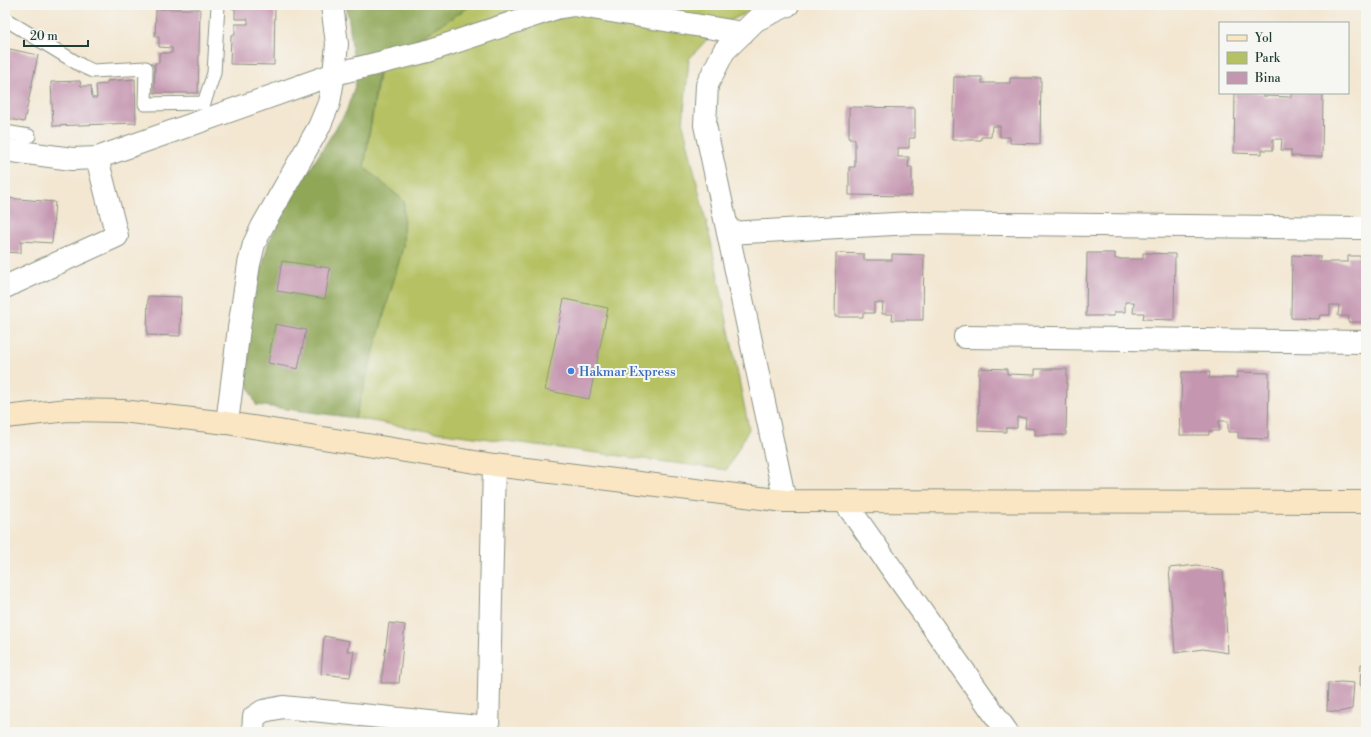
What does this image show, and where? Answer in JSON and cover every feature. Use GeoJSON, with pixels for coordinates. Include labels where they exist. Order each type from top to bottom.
{"type":"FeatureCollection","features":[{"type":"Feature","properties":{"kind":"main road"},"geometry":{"type":"LineString","coordinates":[[5,417],[68,410],[122,411],[227,423],[494,465],[785,501],[1366,502]]}},
{"type":"Feature","properties":{"kind":"street"},"geometry":{"type":"LineString","coordinates":[[227,423],[239,328],[249,264],[254,244],[262,227],[319,127],[329,103],[337,44],[332,5]]}},
{"type":"Feature","properties":{"kind":"street"},"geometry":{"type":"LineString","coordinates":[[5,150],[72,159],[97,158],[334,74],[428,51],[556,8],[574,5],[743,33]]}},
{"type":"Feature","properties":{"kind":"street"},"geometry":{"type":"LineString","coordinates":[[785,501],[705,125],[707,85],[724,51],[756,20],[788,5]]}},
{"type":"Feature","properties":{"kind":"street"},"geometry":{"type":"LineString","coordinates":[[5,287],[117,236],[97,158]]}},
{"type":"Feature","properties":{"kind":"street"},"geometry":{"type":"LineString","coordinates":[[729,233],[912,224],[1362,228]]}},
{"type":"Feature","properties":{"kind":"street"},"geometry":{"type":"LineString","coordinates":[[965,337],[1366,342]]}},
{"type":"Feature","properties":{"kind":"street"},"geometry":{"type":"LineString","coordinates":[[253,732],[254,717],[263,711],[283,707],[488,730],[494,465]]}},
{"type":"Feature","properties":{"kind":"street"},"geometry":{"type":"LineString","coordinates":[[844,501],[1007,732]]}},
{"type":"Feature","properties":{"kind":"lane"},"geometry":{"type":"LineString","coordinates":[[5,19],[82,66],[93,71],[146,68],[146,104],[204,103],[214,73],[218,5]]}},
{"type":"Feature","properties":{"kind":"lane"},"geometry":{"type":"LineString","coordinates":[[5,132],[29,136]]}},
{"type":"Feature","properties":{"kind":"green space"},"geometry":{"type":"Polygon","coordinates":[[[346,5],[472,5],[380,63],[364,167],[404,201],[403,247],[355,418],[256,405],[247,382],[250,312],[269,241],[300,185],[346,112],[356,83],[346,5]]]}},
{"type":"Feature","properties":{"kind":"green space"},"geometry":{"type":"Polygon","coordinates":[[[472,5],[763,5],[719,26],[689,59],[683,124],[711,242],[749,429],[727,470],[428,431],[355,418],[403,247],[404,201],[364,168],[381,62],[472,5]]]}},
{"type":"Feature","properties":{"kind":"building"},"geometry":{"type":"Polygon","coordinates":[[[231,5],[275,5],[274,65],[230,64],[231,35],[235,35],[235,24],[248,24],[248,19],[235,19],[235,9],[231,8],[231,5]]]}},
{"type":"Feature","properties":{"kind":"building"},"geometry":{"type":"Polygon","coordinates":[[[156,9],[200,9],[198,93],[154,93],[155,63],[159,63],[159,53],[172,53],[172,48],[159,47],[159,37],[155,37],[156,9]]]}},
{"type":"Feature","properties":{"kind":"building"},"geometry":{"type":"Polygon","coordinates":[[[5,48],[38,55],[24,122],[5,118],[5,48]]]}},
{"type":"Feature","properties":{"kind":"building"},"geometry":{"type":"Polygon","coordinates":[[[954,77],[982,77],[982,83],[1010,83],[1010,78],[1041,78],[1040,144],[1010,143],[1010,137],[1000,137],[1000,126],[992,126],[991,137],[981,137],[981,140],[952,140],[954,77]]]}},
{"type":"Feature","properties":{"kind":"building"},"geometry":{"type":"Polygon","coordinates":[[[135,79],[136,123],[53,126],[51,82],[80,81],[81,86],[91,86],[92,98],[97,98],[96,85],[107,84],[107,81],[135,79]]]}},
{"type":"Feature","properties":{"kind":"building"},"geometry":{"type":"Polygon","coordinates":[[[1235,94],[1263,94],[1263,96],[1291,97],[1291,94],[1323,94],[1322,157],[1291,156],[1291,150],[1281,150],[1282,139],[1273,139],[1273,150],[1262,150],[1262,154],[1234,153],[1235,94]]]}},
{"type":"Feature","properties":{"kind":"building"},"geometry":{"type":"Polygon","coordinates":[[[849,107],[915,108],[915,138],[909,138],[909,148],[898,148],[898,157],[909,157],[908,167],[912,167],[912,196],[849,195],[849,167],[855,167],[855,139],[849,139],[849,107]]]}},
{"type":"Feature","properties":{"kind":"building"},"geometry":{"type":"Polygon","coordinates":[[[6,198],[55,202],[52,243],[21,241],[21,253],[5,252],[6,198]]]}},
{"type":"Feature","properties":{"kind":"building"},"geometry":{"type":"Polygon","coordinates":[[[836,253],[864,254],[864,260],[892,260],[892,254],[924,255],[923,320],[892,320],[893,314],[882,314],[883,303],[874,303],[874,313],[863,313],[863,317],[835,317],[836,253]]]}},
{"type":"Feature","properties":{"kind":"building"},"geometry":{"type":"Polygon","coordinates":[[[1087,253],[1115,253],[1115,259],[1143,259],[1143,253],[1175,254],[1174,320],[1143,319],[1144,313],[1133,313],[1134,302],[1125,302],[1125,312],[1114,312],[1114,316],[1086,316],[1087,253]]]}},
{"type":"Feature","properties":{"kind":"building"},"geometry":{"type":"Polygon","coordinates":[[[1292,255],[1320,256],[1320,262],[1348,262],[1348,256],[1366,256],[1366,322],[1348,322],[1349,316],[1338,316],[1339,305],[1330,305],[1330,315],[1320,315],[1319,319],[1291,318],[1292,255]]]}},
{"type":"Feature","properties":{"kind":"building"},"geometry":{"type":"Polygon","coordinates":[[[282,261],[330,268],[325,299],[277,291],[282,261]]]}},
{"type":"Feature","properties":{"kind":"building"},"geometry":{"type":"Polygon","coordinates":[[[148,296],[181,297],[180,336],[147,335],[148,296]]]}},
{"type":"Feature","properties":{"kind":"building"},"geometry":{"type":"Polygon","coordinates":[[[564,299],[608,308],[589,399],[545,390],[564,299]]]}},
{"type":"Feature","properties":{"kind":"building"},"geometry":{"type":"Polygon","coordinates":[[[275,324],[306,330],[298,369],[268,363],[275,324]]]}},
{"type":"Feature","properties":{"kind":"building"},"geometry":{"type":"Polygon","coordinates":[[[979,368],[1007,369],[1007,374],[1035,375],[1035,369],[1067,369],[1066,435],[1035,435],[1035,429],[1025,428],[1026,418],[1017,417],[1017,428],[1006,428],[1006,432],[978,431],[979,368]]]}},
{"type":"Feature","properties":{"kind":"building"},"geometry":{"type":"Polygon","coordinates":[[[1182,372],[1210,372],[1209,378],[1237,378],[1237,372],[1269,373],[1268,439],[1238,438],[1238,432],[1228,432],[1228,421],[1219,421],[1219,431],[1209,431],[1209,435],[1180,435],[1182,372]]]}},
{"type":"Feature","properties":{"kind":"building"},"geometry":{"type":"Polygon","coordinates":[[[1197,565],[1223,571],[1228,653],[1203,649],[1175,653],[1169,568],[1197,565]]]}},
{"type":"Feature","properties":{"kind":"building"},"geometry":{"type":"Polygon","coordinates":[[[389,623],[405,625],[399,683],[381,683],[389,623]]]}},
{"type":"Feature","properties":{"kind":"building"},"geometry":{"type":"Polygon","coordinates":[[[324,636],[349,641],[347,651],[354,651],[350,677],[321,674],[324,636]]]}},
{"type":"Feature","properties":{"kind":"building"},"geometry":{"type":"Polygon","coordinates":[[[1361,664],[1366,665],[1366,685],[1360,685],[1361,664]]]}},
{"type":"Feature","properties":{"kind":"building"},"geometry":{"type":"Polygon","coordinates":[[[1328,683],[1354,683],[1352,709],[1339,712],[1327,711],[1328,683]]]}},
{"type":"Feature","properties":{"kind":"place","name":"Hakmar Express"},"geometry":{"type":"Point","coordinates":[571,371]}}]}
